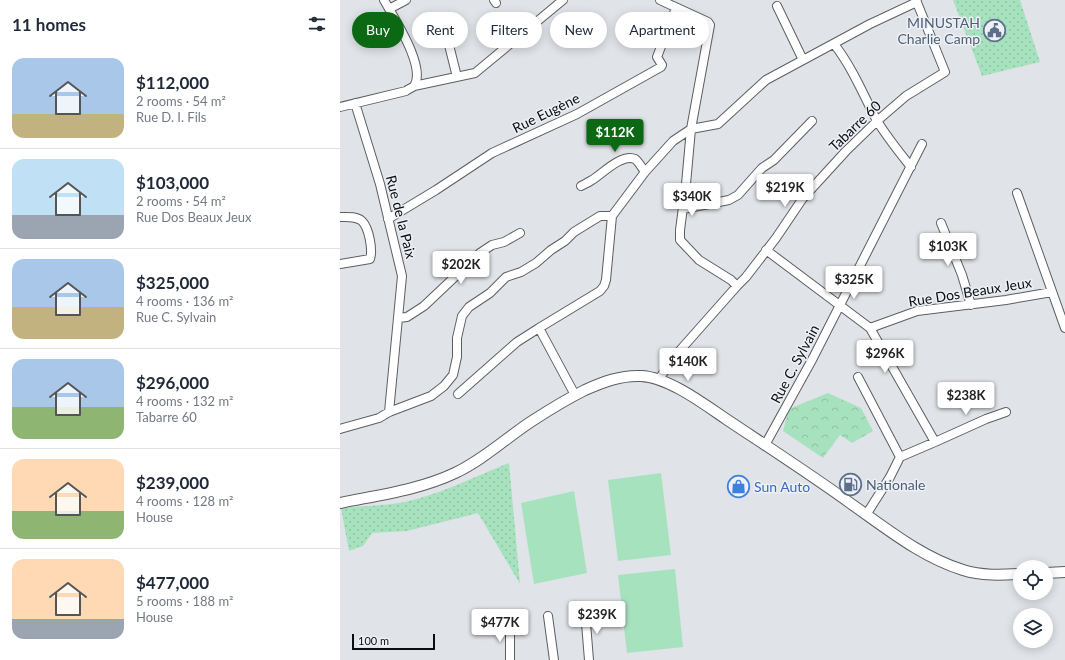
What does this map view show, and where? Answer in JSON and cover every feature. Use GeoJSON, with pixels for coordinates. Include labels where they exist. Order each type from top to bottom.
{"type":"FeatureCollection","features":[{"type":"Feature","properties":{"kind":"main road"},"geometry":{"type":"LineString","coordinates":[[340,503],[407,490],[434,482],[457,472],[481,458],[533,421],[575,395],[598,384],[628,376],[642,376],[659,380],[698,400],[810,474],[866,515],[919,549],[948,565],[965,571],[990,576],[1013,574]]}},
{"type":"Feature","properties":{"kind":"main road"},"geometry":{"type":"LineString","coordinates":[[1053,573],[1065,572]]}},
{"type":"Feature","properties":{"kind":"street"},"geometry":{"type":"LineString","coordinates":[[384,0],[413,55],[416,78],[414,86]]}},
{"type":"Feature","properties":{"kind":"street"},"geometry":{"type":"LineString","coordinates":[[389,9],[406,0]]}},
{"type":"Feature","properties":{"kind":"street"},"geometry":{"type":"LineString","coordinates":[[340,107],[406,91],[414,86],[475,73],[563,0]]}},
{"type":"Feature","properties":{"kind":"street"},"geometry":{"type":"LineString","coordinates":[[660,0],[708,22],[710,25],[691,129],[680,240],[698,260],[731,280],[737,286]]}},
{"type":"Feature","properties":{"kind":"street"},"geometry":{"type":"LineString","coordinates":[[458,394],[518,342],[600,291],[606,280],[612,216],[645,172],[672,141],[691,129],[718,124],[766,80],[916,1]]}},
{"type":"Feature","properties":{"kind":"street","name":"Tabarre 60"},"geometry":{"type":"LineString","coordinates":[[659,380],[675,356],[746,277],[789,221],[803,198],[846,151],[906,96],[946,72],[916,1]]}},
{"type":"Feature","properties":{"kind":"street"},"geometry":{"type":"LineString","coordinates":[[777,6],[803,60]]}},
{"type":"Feature","properties":{"kind":"street","name":"Rue Eugène"},"geometry":{"type":"LineString","coordinates":[[388,219],[436,190],[492,153],[577,114],[661,67],[662,65],[657,57],[676,8]]}},
{"type":"Feature","properties":{"kind":"street"},"geometry":{"type":"LineString","coordinates":[[834,44],[843,55],[855,76],[877,121],[910,167]]}},
{"type":"Feature","properties":{"kind":"street"},"geometry":{"type":"LineString","coordinates":[[450,48],[457,77]]}},
{"type":"Feature","properties":{"kind":"street","name":"Rue de la Paix"},"geometry":{"type":"LineString","coordinates":[[355,103],[380,184],[402,276],[389,412]]}},
{"type":"Feature","properties":{"kind":"street"},"geometry":{"type":"LineString","coordinates":[[683,209],[732,199],[738,195],[762,168],[774,160],[812,120]]}},
{"type":"Feature","properties":{"kind":"street","name":"Rue C. Sylvain"},"geometry":{"type":"LineString","coordinates":[[765,445],[813,358],[922,144]]}},
{"type":"Feature","properties":{"kind":"street"},"geometry":{"type":"LineString","coordinates":[[581,186],[592,180],[613,164],[629,158],[638,162],[645,172]]}},
{"type":"Feature","properties":{"kind":"street"},"geometry":{"type":"LineString","coordinates":[[1017,193],[1065,328]]}},
{"type":"Feature","properties":{"kind":"street"},"geometry":{"type":"LineString","coordinates":[[340,428],[379,418],[389,412],[431,396],[444,386],[453,375],[457,357],[457,338],[460,323],[462,316],[469,307],[490,293],[506,277],[521,272],[536,263],[551,250],[565,241],[574,232],[600,216],[612,216]]}},
{"type":"Feature","properties":{"kind":"street"},"geometry":{"type":"LineString","coordinates":[[340,217],[354,217],[363,222],[367,230],[372,252],[370,259],[340,264]]}},
{"type":"Feature","properties":{"kind":"street"},"geometry":{"type":"LineString","coordinates":[[941,223],[962,275],[971,304]]}},
{"type":"Feature","properties":{"kind":"street"},"geometry":{"type":"LineString","coordinates":[[398,318],[406,317],[424,306],[480,253],[492,245],[504,242],[520,233]]}},
{"type":"Feature","properties":{"kind":"street"},"geometry":{"type":"LineString","coordinates":[[766,250],[870,328],[935,442]]}},
{"type":"Feature","properties":{"kind":"street","name":"Rue Dos Beaux Jeux"},"geometry":{"type":"LineString","coordinates":[[870,328],[917,311],[1006,300],[1052,292]]}},
{"type":"Feature","properties":{"kind":"street"},"geometry":{"type":"LineString","coordinates":[[539,328],[575,395]]}},
{"type":"Feature","properties":{"kind":"street"},"geometry":{"type":"LineString","coordinates":[[858,377],[900,457]]}},
{"type":"Feature","properties":{"kind":"street"},"geometry":{"type":"LineString","coordinates":[[866,515],[890,477],[900,457],[986,419],[1006,412]]}},
{"type":"Feature","properties":{"kind":"street"},"geometry":{"type":"LineString","coordinates":[[585,611],[589,660]]}},
{"type":"Feature","properties":{"kind":"street"},"geometry":{"type":"LineString","coordinates":[[548,616],[554,660]]}},
{"type":"Feature","properties":{"kind":"street"},"geometry":{"type":"LineString","coordinates":[[510,625],[510,660]]}},
{"type":"Feature","properties":{"kind":"green space"},"geometry":{"type":"Polygon","coordinates":[[[953,0],[1020,0],[1040,62],[982,76],[953,0]]]}},
{"type":"Feature","properties":{"kind":"green space"},"geometry":{"type":"Polygon","coordinates":[[[828,393],[861,408],[873,431],[852,443],[840,435],[823,458],[783,431],[789,409],[828,393]]]}},
{"type":"Feature","properties":{"kind":"green space"},"geometry":{"type":"Polygon","coordinates":[[[509,463],[520,584],[478,513],[407,531],[372,533],[363,546],[349,551],[341,508],[392,504],[413,500],[455,486],[509,463]]]}},
{"type":"Feature","properties":{"kind":"green space"},"geometry":{"type":"Polygon","coordinates":[[[661,473],[671,555],[618,561],[608,480],[661,473]]]}},
{"type":"Feature","properties":{"kind":"green space"},"geometry":{"type":"Polygon","coordinates":[[[574,491],[587,573],[534,584],[521,503],[574,491]]]}},
{"type":"Feature","properties":{"kind":"green space"},"geometry":{"type":"Polygon","coordinates":[[[675,569],[683,647],[627,653],[618,575],[675,569]]]}},
{"type":"Feature","properties":{"kind":"place","name":"MINUSTAH Charlie Camp"},"geometry":{"type":"Point","coordinates":[995,31]}},
{"type":"Feature","properties":{"kind":"place","name":"Nationale"},"geometry":{"type":"Point","coordinates":[850,485]}},
{"type":"Feature","properties":{"kind":"place","name":"Sun Auto"},"geometry":{"type":"Point","coordinates":[738,487]}}]}
